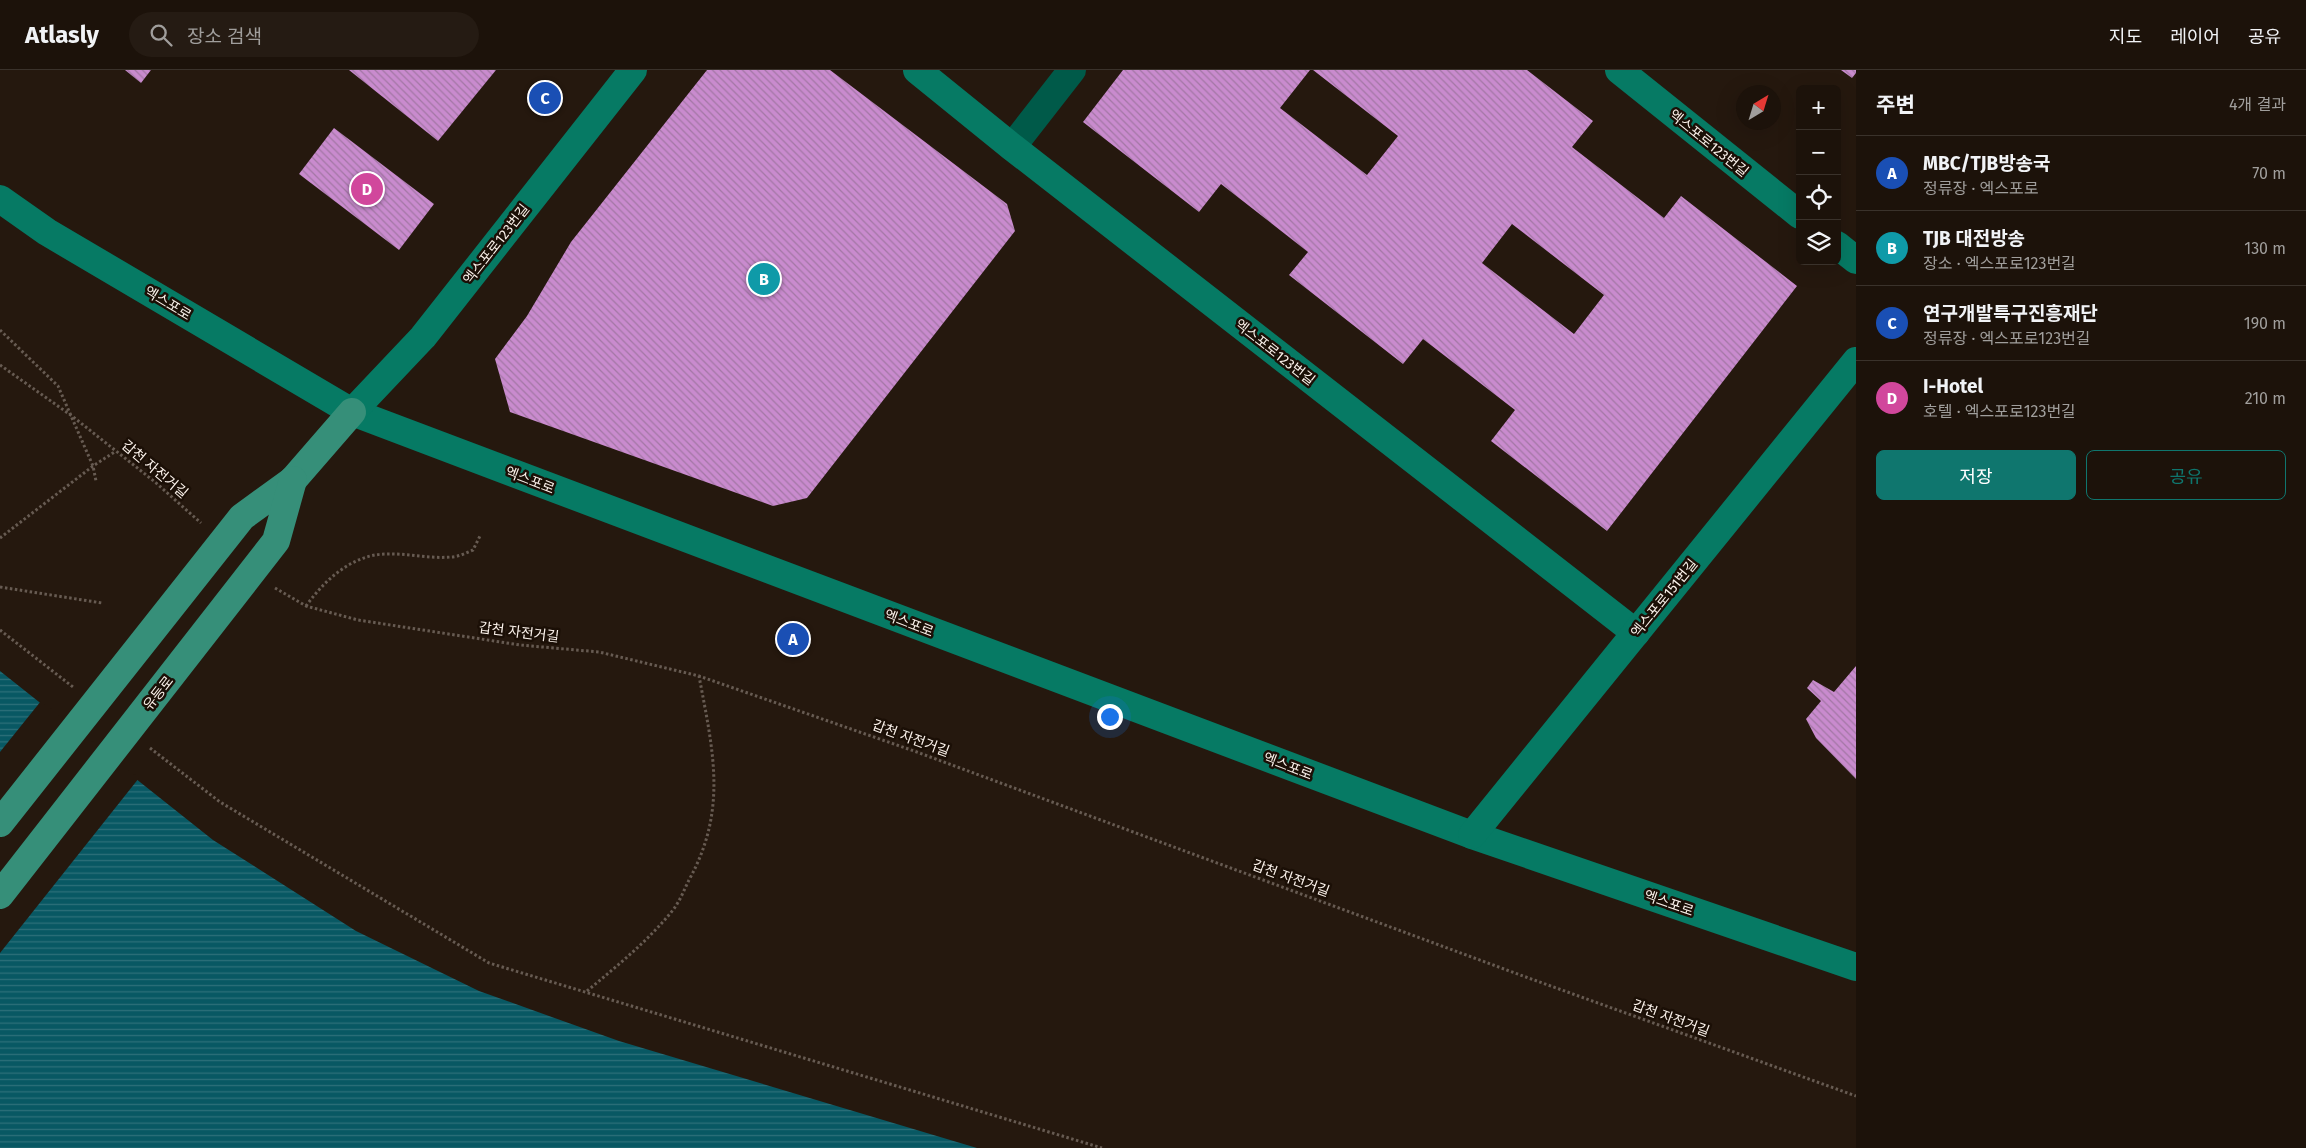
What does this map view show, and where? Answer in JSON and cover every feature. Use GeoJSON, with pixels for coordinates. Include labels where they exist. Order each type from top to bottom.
{"type":"FeatureCollection","features":[{"type":"Feature","properties":{"kind":"main road","name":"유등로"},"geometry":{"type":"LineString","coordinates":[[0,823],[242,517],[293,480],[352,412]]}},
{"type":"Feature","properties":{"kind":"main road","name":"유등로"},"geometry":{"type":"LineString","coordinates":[[0,895],[276,541],[293,480]]}},
{"type":"Feature","properties":{"kind":"street","name":"엑스포로123번길"},"geometry":{"type":"LineString","coordinates":[[352,412],[423,337],[633,70]]}},
{"type":"Feature","properties":{"kind":"street","name":"엑스포로123번길"},"geometry":{"type":"LineString","coordinates":[[917,70],[1012,147],[1636,633]]}},
{"type":"Feature","properties":{"kind":"street"},"geometry":{"type":"LineString","coordinates":[[1012,147],[1072,70]]}},
{"type":"Feature","properties":{"kind":"street","name":"엑스포로123번길"},"geometry":{"type":"LineString","coordinates":[[1619,70],[1796,212]]}},
{"type":"Feature","properties":{"kind":"street","name":"엑스포로"},"geometry":{"type":"LineString","coordinates":[[0,199],[47,232],[352,412],[1472,835],[1856,967]]}},
{"type":"Feature","properties":{"kind":"street"},"geometry":{"type":"LineString","coordinates":[[1841,248],[1856,260]]}},
{"type":"Feature","properties":{"kind":"street","name":"엑스포로151번길"},"geometry":{"type":"LineString","coordinates":[[1472,835],[1856,361]]}},
{"type":"Feature","properties":{"kind":"path"},"geometry":{"type":"LineString","coordinates":[[0,330],[58,386],[72,416],[96,481]]}},
{"type":"Feature","properties":{"kind":"path","name":"갑천 자전거길"},"geometry":{"type":"LineString","coordinates":[[0,365],[72,416],[204,526]]}},
{"type":"Feature","properties":{"kind":"path"},"geometry":{"type":"LineString","coordinates":[[0,538],[92,466],[116,451]]}},
{"type":"Feature","properties":{"kind":"path"},"geometry":{"type":"LineString","coordinates":[[306,606],[319,589],[338,572],[362,559],[383,554],[453,558],[473,550],[480,536]]}},
{"type":"Feature","properties":{"kind":"path","name":"갑천 자전거길"},"geometry":{"type":"LineString","coordinates":[[269,583],[306,606],[358,620],[520,645],[599,652],[699,676],[914,751],[1514,973],[1856,1096]]}},
{"type":"Feature","properties":{"kind":"path"},"geometry":{"type":"LineString","coordinates":[[0,588],[102,603]]}},
{"type":"Feature","properties":{"kind":"path"},"geometry":{"type":"LineString","coordinates":[[0,630],[78,691]]}},
{"type":"Feature","properties":{"kind":"path"},"geometry":{"type":"LineString","coordinates":[[587,991],[648,938],[674,908],[707,842],[714,809],[714,773],[699,676]]}},
{"type":"Feature","properties":{"kind":"path"},"geometry":{"type":"LineString","coordinates":[[149,747],[220,802],[489,963],[587,991],[1102,1148]]}},
{"type":"Feature","properties":{"kind":"water"},"geometry":{"type":"Polygon","coordinates":[[[0,671],[213,840],[356,931],[479,991],[619,1041],[977,1148],[0,1148],[0,671]]]}},
{"type":"Feature","properties":{"kind":"pier"},"geometry":{"type":"Polygon","coordinates":[[[41,701],[139,778],[0,953],[0,752],[41,701]]]}},
{"type":"Feature","properties":{"kind":"building"},"geometry":{"type":"Polygon","coordinates":[[[125,70],[151,70],[141,83],[125,70]]]}},
{"type":"Feature","properties":{"kind":"building"},"geometry":{"type":"Polygon","coordinates":[[[349,70],[496,70],[438,141],[349,70]]]}},
{"type":"Feature","properties":{"kind":"building"},"geometry":{"type":"Polygon","coordinates":[[[707,70],[830,70],[1007,204],[1015,231],[807,498],[773,506],[510,412],[495,359],[527,316],[571,242],[707,70]]]}},
{"type":"Feature","properties":{"kind":"building"},"geometry":{"type":"Polygon","coordinates":[[[1123,70],[1310,70],[1280,108],[1367,175],[1398,136],[1313,70],[1527,70],[1593,121],[1572,147],[1664,218],[1681,196],[1797,286],[1607,531],[1491,441],[1515,410],[1423,339],[1403,364],[1289,275],[1308,252],[1221,184],[1199,212],[1083,122],[1123,70]],[[1512,224],[1482,263],[1574,334],[1604,295],[1512,224]]]}},
{"type":"Feature","properties":{"kind":"building"},"geometry":{"type":"Polygon","coordinates":[[[1841,70],[1856,70],[1856,73],[1852,78],[1841,70]]]}},
{"type":"Feature","properties":{"kind":"building"},"geometry":{"type":"Polygon","coordinates":[[[334,128],[434,204],[399,250],[299,174],[334,128]]]}},
{"type":"Feature","properties":{"kind":"building"},"geometry":{"type":"Polygon","coordinates":[[[1856,666],[1856,779],[1816,738],[1806,719],[1821,701],[1807,688],[1813,680],[1834,692],[1856,666]]]}},
{"type":"Feature","properties":{"kind":"place","name":"연구개발특구진흥재단"},"geometry":{"type":"Point","coordinates":[545,98]}},
{"type":"Feature","properties":{"kind":"place","name":"I-Hotel"},"geometry":{"type":"Point","coordinates":[367,189]}},
{"type":"Feature","properties":{"kind":"place","name":"TJB 대전방송"},"geometry":{"type":"Point","coordinates":[764,279]}},
{"type":"Feature","properties":{"kind":"place","name":"MBC/TJB방송국"},"geometry":{"type":"Point","coordinates":[793,639]}}]}
